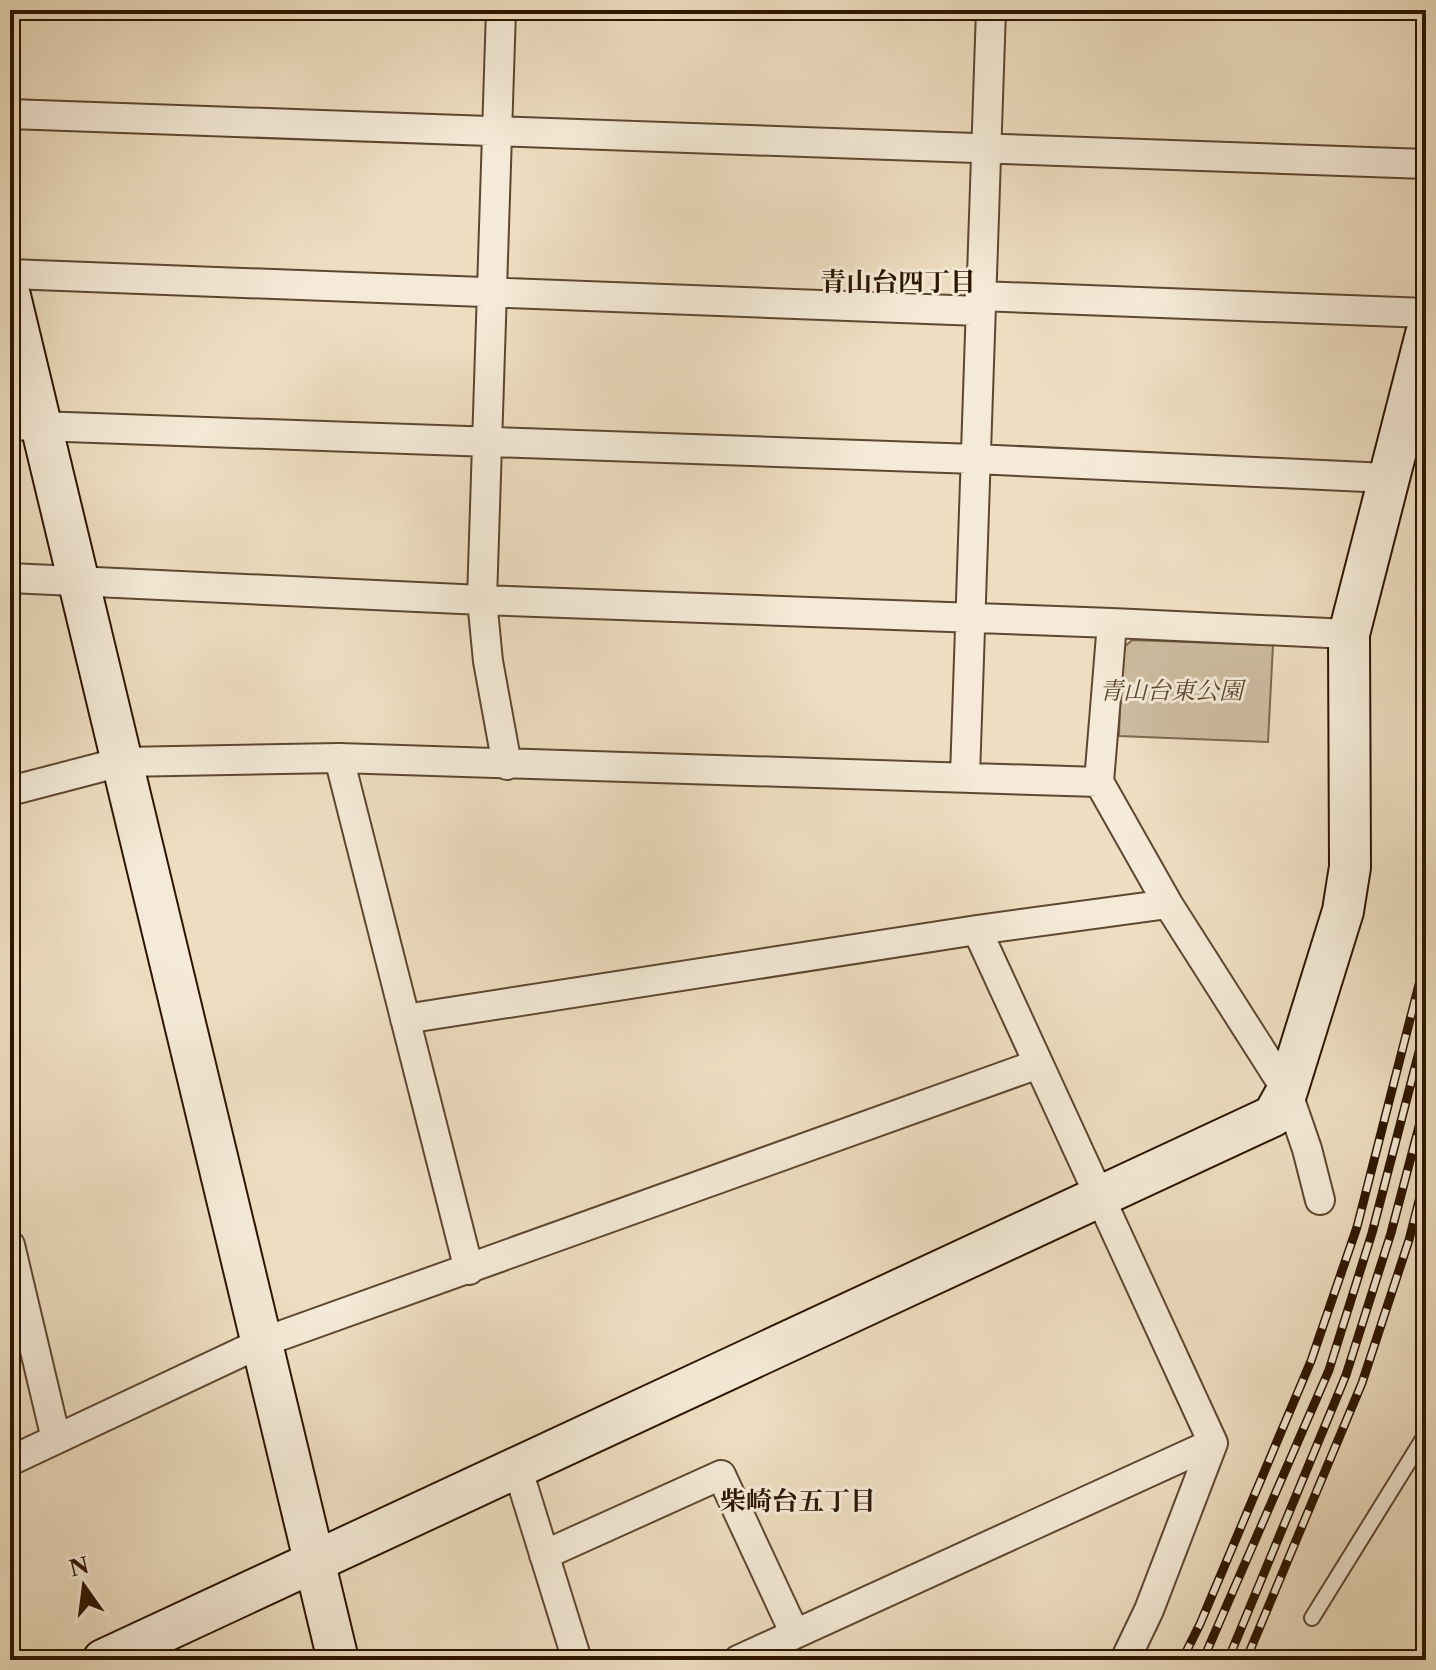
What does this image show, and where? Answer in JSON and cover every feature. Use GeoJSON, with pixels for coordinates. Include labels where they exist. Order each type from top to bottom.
{"type":"FeatureCollection","features":[{"type":"Feature","properties":{"kind":"street"},"geometry":{"type":"LineString","coordinates":[[501,10],[482,600],[488,661],[507,765]]}},
{"type":"Feature","properties":{"kind":"street"},"geometry":{"type":"LineString","coordinates":[[965,776],[991,10]]}},
{"type":"Feature","properties":{"kind":"street"},"geometry":{"type":"LineString","coordinates":[[10,114],[1426,164]]}},
{"type":"Feature","properties":{"kind":"street"},"geometry":{"type":"LineString","coordinates":[[10,274],[491,293],[1426,313]]}},
{"type":"Feature","properties":{"kind":"street"},"geometry":{"type":"LineString","coordinates":[[10,296],[25,426],[78,583],[338,1660]]}},
{"type":"Feature","properties":{"kind":"street"},"geometry":{"type":"LineString","coordinates":[[110,1658],[1273,1116],[1287,1091],[1343,911],[1350,867],[1349,634],[1426,334]]}},
{"type":"Feature","properties":{"kind":"street"},"geometry":{"type":"LineString","coordinates":[[25,426],[975,459],[1387,478]]}},
{"type":"Feature","properties":{"kind":"street"},"geometry":{"type":"LineString","coordinates":[[10,578],[1349,634]]}},
{"type":"Feature","properties":{"kind":"street"},"geometry":{"type":"LineString","coordinates":[[1112,623],[1099,782],[1168,904],[1287,1091],[1320,1200]]}},
{"type":"Feature","properties":{"kind":"street"},"geometry":{"type":"LineString","coordinates":[[339,758],[469,1270]]}},
{"type":"Feature","properties":{"kind":"street"},"geometry":{"type":"LineString","coordinates":[[10,791],[121,762],[339,758],[1099,782]]}},
{"type":"Feature","properties":{"kind":"street"},"geometry":{"type":"LineString","coordinates":[[405,1019],[977,930],[1168,904]]}},
{"type":"Feature","properties":{"kind":"street"},"geometry":{"type":"LineString","coordinates":[[977,930],[1213,1443],[1149,1610],[1125,1660]]}},
{"type":"Feature","properties":{"kind":"street"},"geometry":{"type":"LineString","coordinates":[[10,1461],[263,1342],[1038,1064]]}},
{"type":"Feature","properties":{"kind":"street"},"geometry":{"type":"LineString","coordinates":[[10,1245],[56,1439]]}},
{"type":"Feature","properties":{"kind":"street"},"geometry":{"type":"LineString","coordinates":[[738,1660],[1213,1443]]}},
{"type":"Feature","properties":{"kind":"street"},"geometry":{"type":"LineString","coordinates":[[517,1467],[577,1660]]}},
{"type":"Feature","properties":{"kind":"street"},"geometry":{"type":"LineString","coordinates":[[544,1555],[721,1475],[795,1634]]}},
{"type":"Feature","properties":{"kind":"lane"},"geometry":{"type":"LineString","coordinates":[[1312,1618],[1426,1434]]}},
{"type":"Feature","properties":{"kind":"green space","name":"青山台東公園"},"geometry":{"type":"Polygon","coordinates":[[[1132,640],[1273,645],[1268,742],[1119,736],[1122,649],[1132,640]]]}},
{"type":"Feature","properties":{"kind":"railway"},"geometry":{"type":"LineString","coordinates":[[1182,1660],[1311,1361],[1357,1227],[1426,957]]}},
{"type":"Feature","properties":{"kind":"railway"},"geometry":{"type":"LineString","coordinates":[[1203,1660],[1329,1370],[1372,1233],[1426,1025]]}},
{"type":"Feature","properties":{"kind":"railway"},"geometry":{"type":"LineString","coordinates":[[1228,1660],[1346,1375],[1391,1233],[1426,1100]]}},
{"type":"Feature","properties":{"kind":"railway"},"geometry":{"type":"LineString","coordinates":[[1246,1660],[1362,1383],[1409,1240],[1426,1173]]}},
{"type":"Feature","properties":{"kind":"district","name":"青山台四丁目"},"geometry":{"type":"Point","coordinates":[898,282]}},
{"type":"Feature","properties":{"kind":"district","name":"柴崎台五丁目"},"geometry":{"type":"Point","coordinates":[798,1501]}}]}
